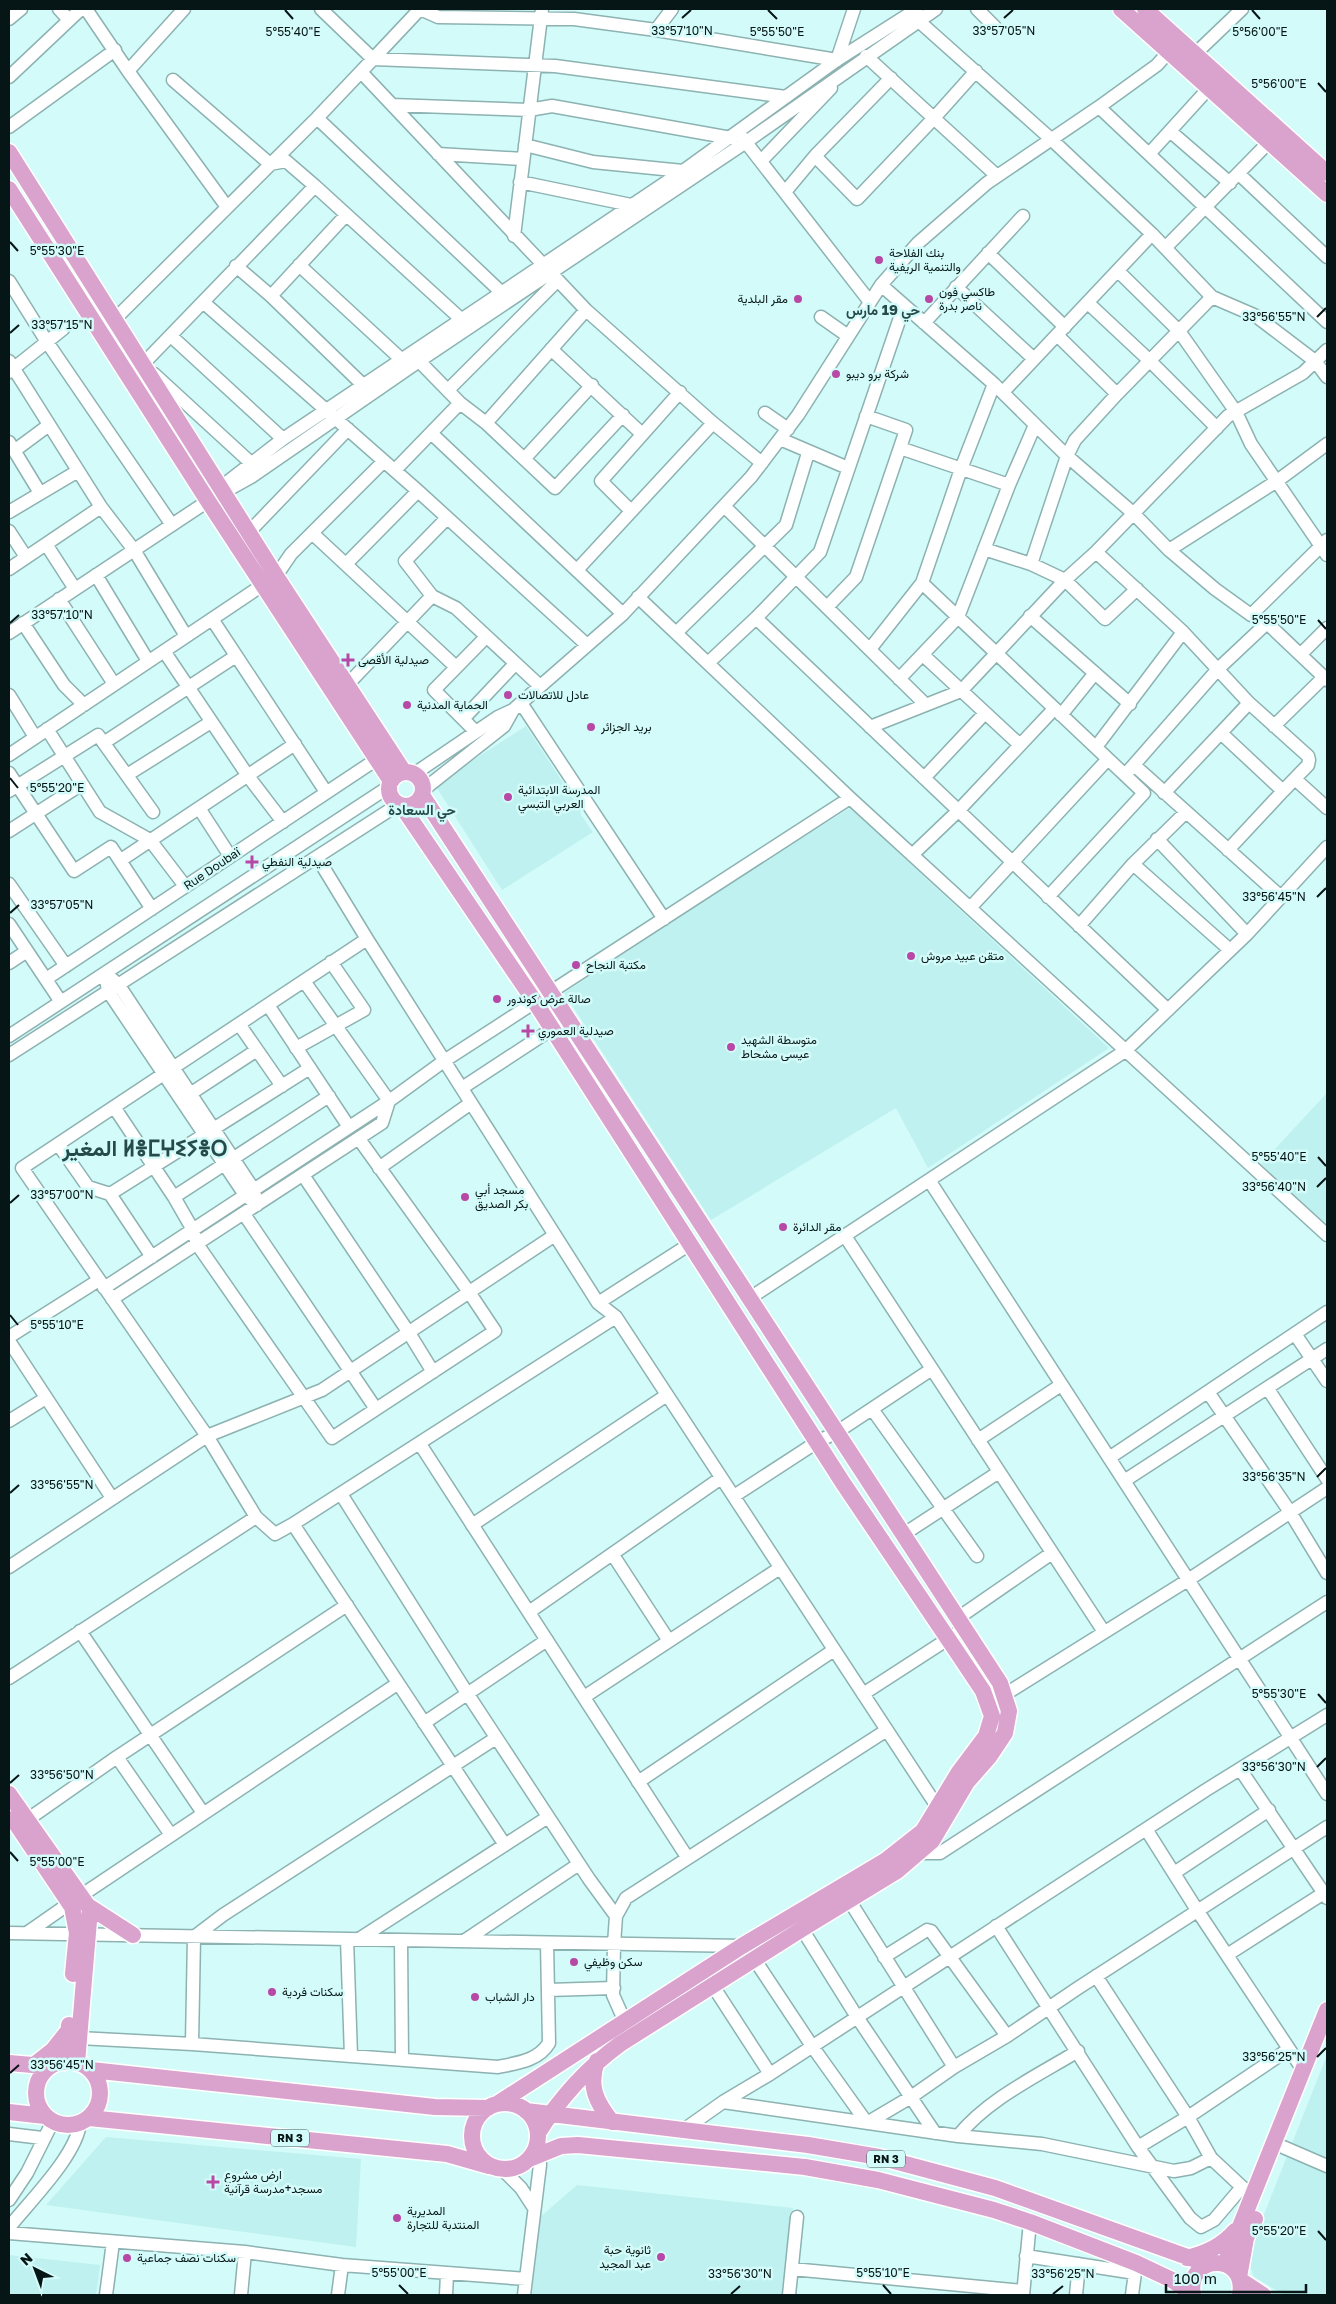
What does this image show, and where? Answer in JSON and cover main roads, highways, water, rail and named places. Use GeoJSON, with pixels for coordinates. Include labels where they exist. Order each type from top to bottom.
{"type":"FeatureCollection","features":[{"type":"Feature","properties":{"kind":"main road"},"geometry":{"type":"LineString","coordinates":[[1121,9],[1174,46],[1194,54],[1327,173]]}},
{"type":"Feature","properties":{"kind":"main road"},"geometry":{"type":"LineString","coordinates":[[1145,9],[1209,88],[1327,194]]}},
{"type":"Feature","properties":{"kind":"main road"},"geometry":{"type":"LineString","coordinates":[[9,152],[249,532],[270,580],[377,759],[400,778],[421,781],[422,792],[1000,1683],[1009,1711],[1005,1733],[989,1757],[967,1782],[932,1841],[897,1871],[802,1928],[760,1957],[620,2044],[598,2061],[581,2077],[550,2114],[538,2135],[535,2156],[512,2169],[495,2167],[475,2152],[472,2132],[480,2114],[742,1946],[885,1861],[923,1831],[959,1772],[986,1736],[992,1716],[983,1691],[817,1442],[535,1002],[400,804],[392,798],[400,778]]}},
{"type":"Feature","properties":{"kind":"main road"},"geometry":{"type":"LineString","coordinates":[[9,189],[208,501],[270,580],[347,685],[400,778]]}},
{"type":"Feature","properties":{"kind":"main road"},"geometry":{"type":"LineString","coordinates":[[400,804],[411,805],[422,792]]}},
{"type":"Feature","properties":{"kind":"main road"},"geometry":{"type":"LineString","coordinates":[[9,1794],[80,1901],[82,1933],[74,2034],[77,2067]]}},
{"type":"Feature","properties":{"kind":"main road"},"geometry":{"type":"LineString","coordinates":[[9,1813],[80,1901],[133,1935]]}},
{"type":"Feature","properties":{"kind":"main road"},"geometry":{"type":"LineString","coordinates":[[1225,2264],[1240,2225],[1248,2191],[1303,2070],[1327,2010]]}},
{"type":"Feature","properties":{"kind":"main road"},"geometry":{"type":"LineString","coordinates":[[34,2065],[74,2034]]}},
{"type":"Feature","properties":{"kind":"main road"},"geometry":{"type":"LineString","coordinates":[[49,2119],[40,2108],[36,2090],[39,2081],[77,2067],[89,2055],[74,2034]]}},
{"type":"Feature","properties":{"kind":"main road"},"geometry":{"type":"LineString","coordinates":[[1240,2284],[1246,2238],[1327,2039]]}},
{"type":"Feature","properties":{"kind":"main road"},"geometry":{"type":"LineString","coordinates":[[598,2061],[593,2078],[594,2096],[599,2106],[612,2122]]}},
{"type":"Feature","properties":{"kind":"main road"},"geometry":{"type":"LineString","coordinates":[[9,2063],[77,2067],[435,2107],[493,2106],[507,2103],[526,2111],[532,2117],[538,2135]]}},
{"type":"Feature","properties":{"kind":"main road"},"geometry":{"type":"LineString","coordinates":[[9,2112],[49,2119],[62,2125],[85,2120],[96,2110],[100,2100],[100,2089],[97,2079],[77,2067]]}},
{"type":"Feature","properties":{"kind":"main road","name":"RN 3"},"geometry":{"type":"LineString","coordinates":[[526,2111],[808,2145],[879,2157],[1003,2191],[1208,2264]]}},
{"type":"Feature","properties":{"kind":"main road","name":"RN 3"},"geometry":{"type":"LineString","coordinates":[[85,2120],[446,2154],[495,2167]]}},
{"type":"Feature","properties":{"kind":"main road","name":"RN 3"},"geometry":{"type":"LineString","coordinates":[[535,2156],[561,2146],[578,2145],[805,2167],[878,2180],[994,2210],[1030,2222],[1135,2268],[1172,2280],[1193,2295]]}},
{"type":"Feature","properties":{"kind":"main road"},"geometry":{"type":"LineString","coordinates":[[1187,2258],[1212,2250],[1222,2244],[1240,2225]]}},
{"type":"Feature","properties":{"kind":"main road"},"geometry":{"type":"LineString","coordinates":[[1193,2295],[1194,2276],[1208,2264],[1225,2264]]}},
{"type":"Feature","properties":{"kind":"main road"},"geometry":{"type":"LineString","coordinates":[[1225,2264],[1240,2284],[1262,2295]]}},
{"type":"Feature","properties":{"kind":"place","name":"بنك الفلاحة والتنمية الريفية"},"geometry":{"type":"Point","coordinates":[879,260]}},
{"type":"Feature","properties":{"kind":"place","name":"مقر البلدية"},"geometry":{"type":"Point","coordinates":[798,299]}},
{"type":"Feature","properties":{"kind":"place","name":"طاكسي فون ناصر بدرة"},"geometry":{"type":"Point","coordinates":[929,299]}},
{"type":"Feature","properties":{"kind":"place","name":"شركة برو ديبو"},"geometry":{"type":"Point","coordinates":[836,374]}},
{"type":"Feature","properties":{"kind":"place","name":"صيدلية الأقصى"},"geometry":{"type":"Point","coordinates":[348,660]}},
{"type":"Feature","properties":{"kind":"place","name":"عادل للاتصالات"},"geometry":{"type":"Point","coordinates":[508,695]}},
{"type":"Feature","properties":{"kind":"place","name":"الحماية المدنية"},"geometry":{"type":"Point","coordinates":[407,705]}},
{"type":"Feature","properties":{"kind":"place","name":"بريد الجزائر"},"geometry":{"type":"Point","coordinates":[591,727]}},
{"type":"Feature","properties":{"kind":"place","name":"المدرسة الابتدائية العربي التبسي"},"geometry":{"type":"Point","coordinates":[508,797]}},
{"type":"Feature","properties":{"kind":"place","name":"صيدلية النفطي"},"geometry":{"type":"Point","coordinates":[252,862]}},
{"type":"Feature","properties":{"kind":"place","name":"متقن عبيد مروش"},"geometry":{"type":"Point","coordinates":[911,956]}},
{"type":"Feature","properties":{"kind":"place","name":"مكتبة النجاح"},"geometry":{"type":"Point","coordinates":[576,965]}},
{"type":"Feature","properties":{"kind":"place","name":"صالة عرض كوندور"},"geometry":{"type":"Point","coordinates":[497,999]}},
{"type":"Feature","properties":{"kind":"place","name":"صيدلية العموري"},"geometry":{"type":"Point","coordinates":[528,1031]}},
{"type":"Feature","properties":{"kind":"place","name":"متوسطة الشهيد عيسى مشحاط"},"geometry":{"type":"Point","coordinates":[731,1047]}},
{"type":"Feature","properties":{"kind":"place","name":"مسجد أبي بكر الصديق"},"geometry":{"type":"Point","coordinates":[465,1197]}},
{"type":"Feature","properties":{"kind":"place","name":"مقر الدائرة"},"geometry":{"type":"Point","coordinates":[783,1227]}},
{"type":"Feature","properties":{"kind":"place","name":"سكن وظيفي"},"geometry":{"type":"Point","coordinates":[574,1962]}},
{"type":"Feature","properties":{"kind":"place","name":"سكنات فردية"},"geometry":{"type":"Point","coordinates":[272,1992]}},
{"type":"Feature","properties":{"kind":"place","name":"دار الشباب"},"geometry":{"type":"Point","coordinates":[475,1997]}},
{"type":"Feature","properties":{"kind":"place","name":"ارض مشروع مسجد+مدرسة قرآنية"},"geometry":{"type":"Point","coordinates":[213,2182]}},
{"type":"Feature","properties":{"kind":"place","name":"المديرية المنتدبة للتجارة"},"geometry":{"type":"Point","coordinates":[397,2218]}},
{"type":"Feature","properties":{"kind":"place","name":"ثانوية حبة عبد المجيد"},"geometry":{"type":"Point","coordinates":[661,2257]}},
{"type":"Feature","properties":{"kind":"place","name":"سكنات نصف جماعية"},"geometry":{"type":"Point","coordinates":[127,2258]}},
{"type":"Feature","properties":{"kind":"district","name":"حي 19 مارس"},"geometry":{"type":"Point","coordinates":[883,310]}},
{"type":"Feature","properties":{"kind":"district","name":"حي السعادة"},"geometry":{"type":"Point","coordinates":[422,810]}},
{"type":"Feature","properties":{"kind":"district","name":"المغير ⵍⴻⵎⵖⵉⵢⴻⵔ"},"geometry":{"type":"Point","coordinates":[145,1148]}}]}
